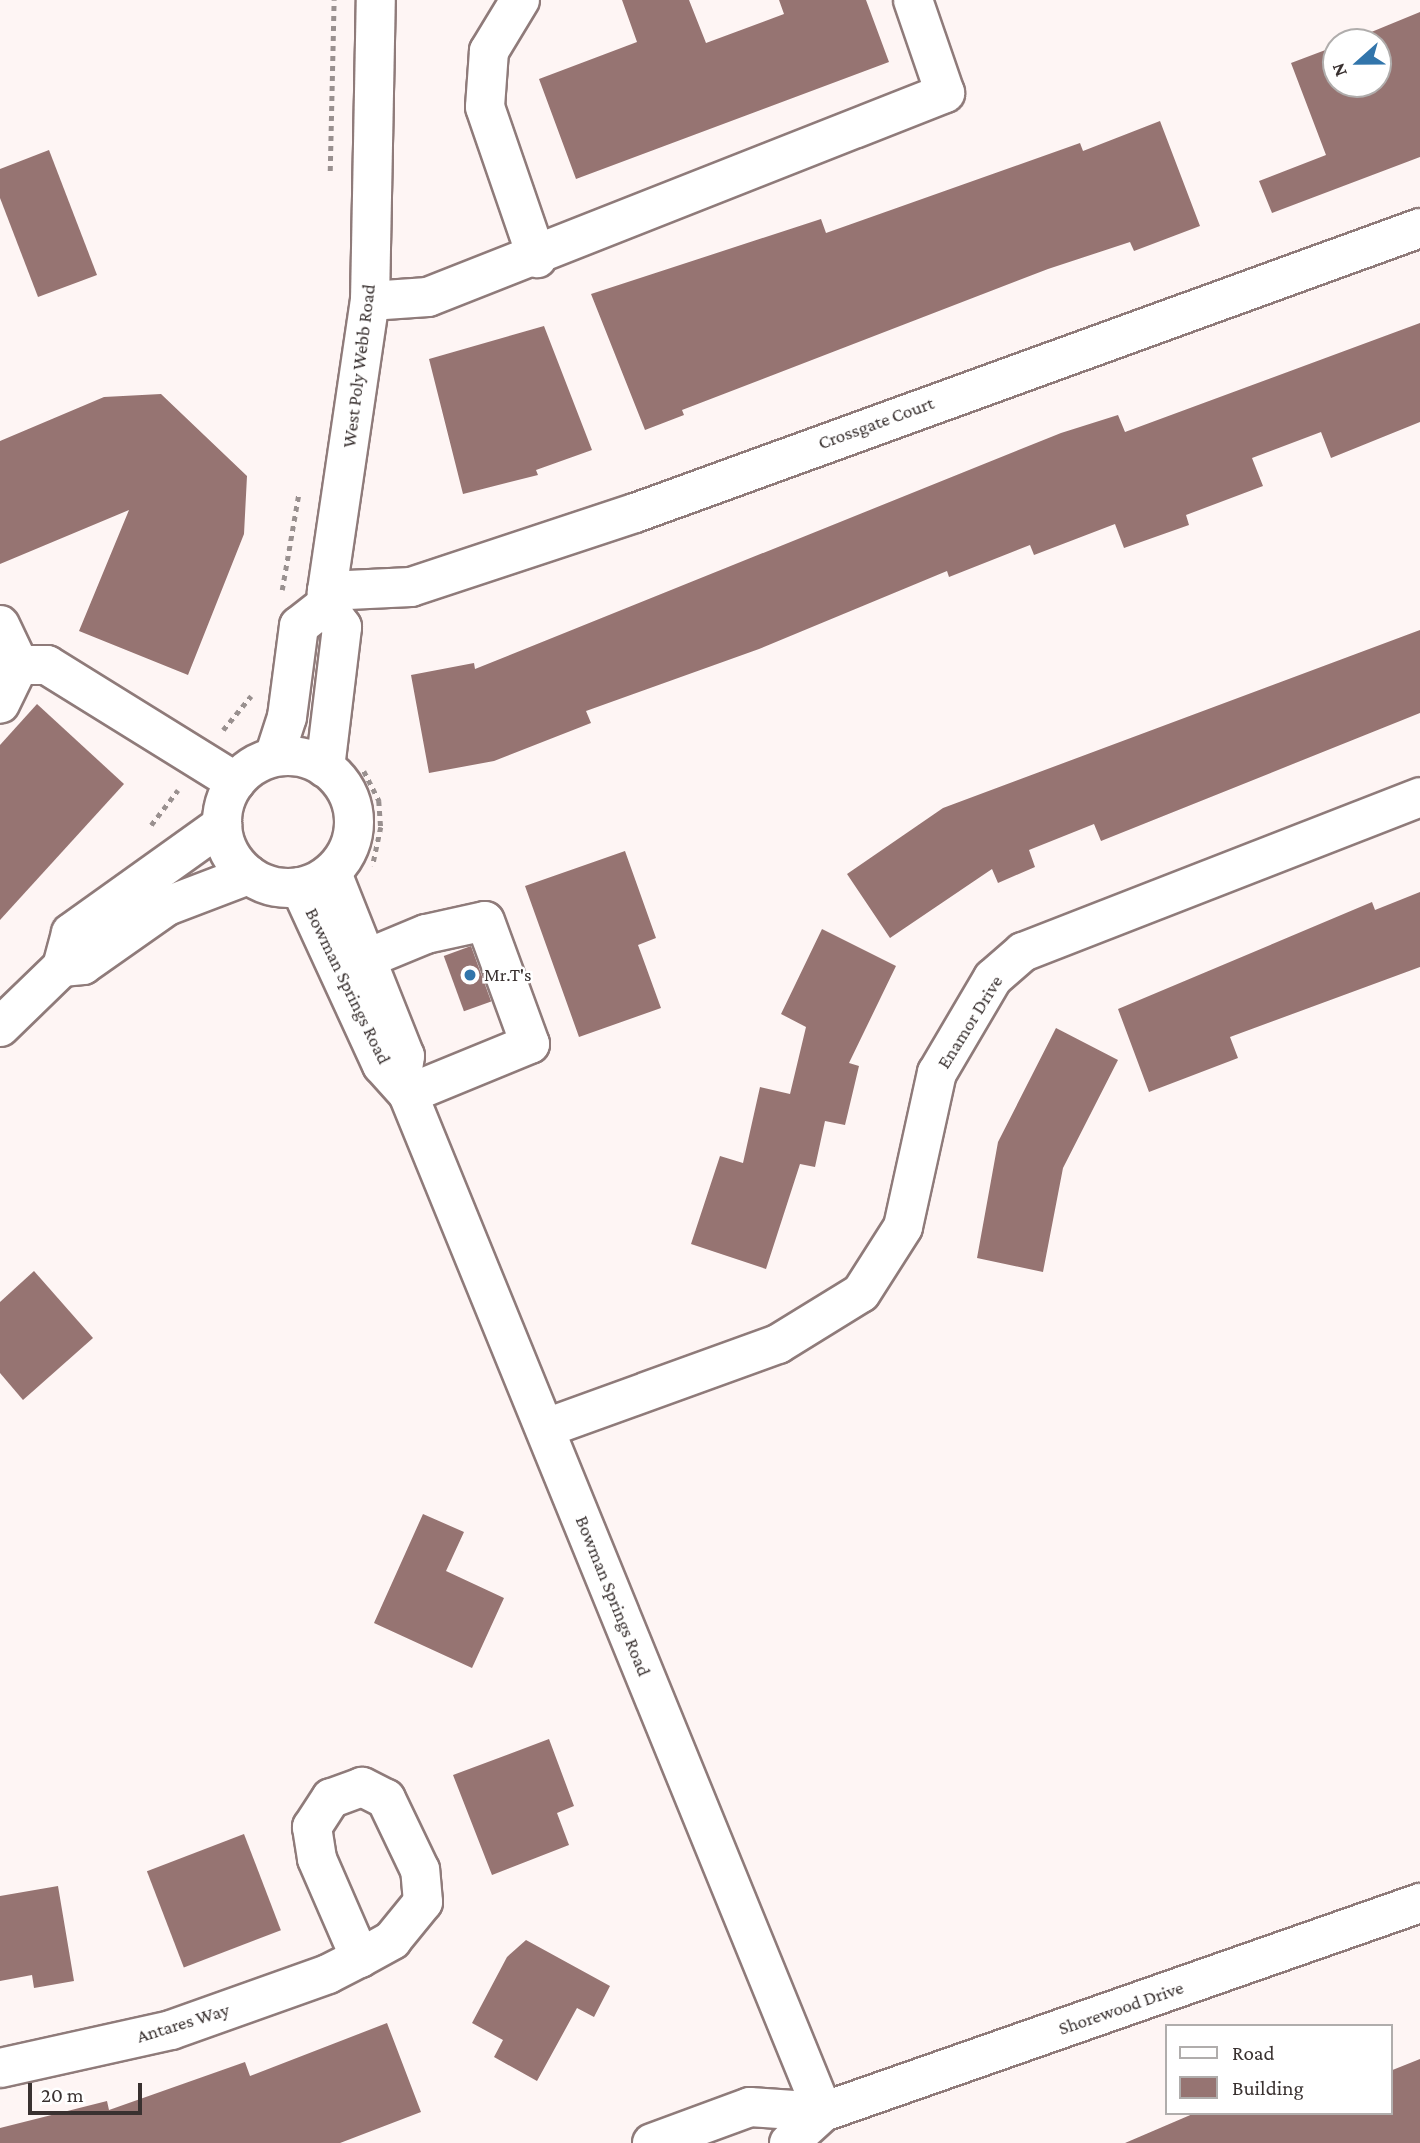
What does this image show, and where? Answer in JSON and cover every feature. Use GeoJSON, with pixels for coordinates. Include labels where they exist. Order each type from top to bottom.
{"type":"FeatureCollection","features":[{"type":"Feature","properties":{"kind":"street","name":"West Poly Webb Road"},"geometry":{"type":"LineString","coordinates":[[326,598],[370,301],[376,0]]}},
{"type":"Feature","properties":{"kind":"street"},"geometry":{"type":"LineString","coordinates":[[520,0],[489,51],[485,107],[537,258]]}},
{"type":"Feature","properties":{"kind":"street"},"geometry":{"type":"LineString","coordinates":[[370,301],[428,297],[537,258],[945,93],[913,0]]}},
{"type":"Feature","properties":{"kind":"street","name":"Crossgate Court"},"geometry":{"type":"LineString","coordinates":[[326,598],[411,587],[635,513],[1420,228]]}},
{"type":"Feature","properties":{"kind":"street"},"geometry":{"type":"LineString","coordinates":[[274,757],[287,717],[299,626],[326,598],[342,626],[343,767],[354,810],[354,833],[316,880],[268,886],[248,875],[232,858],[222,825],[236,782],[274,757],[295,756],[343,767]]}},
{"type":"Feature","properties":{"kind":"street"},"geometry":{"type":"LineString","coordinates":[[0,625],[19,665]]}},
{"type":"Feature","properties":{"kind":"street"},"geometry":{"type":"LineString","coordinates":[[19,665],[47,665],[236,782]]}},
{"type":"Feature","properties":{"kind":"street"},"geometry":{"type":"LineString","coordinates":[[0,704],[19,665]]}},
{"type":"Feature","properties":{"kind":"street","name":"Enamor Drive"},"geometry":{"type":"LineString","coordinates":[[546,1428],[778,1344],[861,1293],[903,1227],[937,1073],[993,978],[1023,952],[1420,797]]}},
{"type":"Feature","properties":{"kind":"street"},"geometry":{"type":"LineString","coordinates":[[0,1027],[62,967],[71,933],[222,825]]}},
{"type":"Feature","properties":{"kind":"street"},"geometry":{"type":"LineString","coordinates":[[62,967],[83,965],[167,906],[248,875]]}},
{"type":"Feature","properties":{"kind":"street","name":"Bowman Springs Road"},"geometry":{"type":"LineString","coordinates":[[316,880],[368,958],[405,1056],[405,1087],[823,2112]]}},
{"type":"Feature","properties":{"kind":"street","name":"Bowman Springs Road"},"geometry":{"type":"LineString","coordinates":[[316,880],[382,1065],[405,1087]]}},
{"type":"Feature","properties":{"kind":"street"},"geometry":{"type":"LineString","coordinates":[[368,958],[426,934],[485,921],[530,1044],[405,1087]]}},
{"type":"Feature","properties":{"kind":"street","name":"Shorewood Drive"},"geometry":{"type":"LineString","coordinates":[[789,2143],[823,2112],[1420,1903]]}},
{"type":"Feature","properties":{"kind":"street","name":"Antares Way"},"geometry":{"type":"LineString","coordinates":[[0,2068],[171,2030],[360,1958]]}},
{"type":"Feature","properties":{"kind":"street","name":"Shorewood Drive"},"geometry":{"type":"LineString","coordinates":[[652,2143],[750,2107],[823,2112]]}},
{"type":"Feature","properties":{"kind":"path"},"geometry":{"type":"LineString","coordinates":[[330,178],[334,0]]}},
{"type":"Feature","properties":{"kind":"path"},"geometry":{"type":"LineString","coordinates":[[280,601],[301,485]]}},
{"type":"Feature","properties":{"kind":"path"},"geometry":{"type":"LineString","coordinates":[[146,833],[260,685]]}},
{"type":"Feature","properties":{"kind":"path"},"geometry":{"type":"LineString","coordinates":[[343,767],[379,801],[373,874]]}},
{"type":"Feature","properties":{"kind":"building"},"geometry":{"type":"Polygon","coordinates":[[[622,0],[689,0],[706,43],[784,14],[779,0],[866,0],[889,62],[576,179],[539,79],[637,42],[622,0]]]}},
{"type":"Feature","properties":{"kind":"building"},"geometry":{"type":"Polygon","coordinates":[[[1420,12],[1420,157],[1272,213],[1259,181],[1326,155],[1291,63],[1322,51],[1322,98],[1392,98],[1392,28],[1381,28],[1420,12]]]}},
{"type":"Feature","properties":{"kind":"building"},"geometry":{"type":"Polygon","coordinates":[[[1160,121],[1200,226],[1134,251],[1130,242],[1048,269],[682,410],[684,415],[645,430],[591,294],[821,219],[826,233],[1080,143],[1083,151],[1160,121]]]}},
{"type":"Feature","properties":{"kind":"building"},"geometry":{"type":"Polygon","coordinates":[[[49,150],[97,275],[38,297],[0,198],[0,169],[49,150]]]}},
{"type":"Feature","properties":{"kind":"building"},"geometry":{"type":"Polygon","coordinates":[[[1420,323],[1420,422],[1331,458],[1321,432],[1252,458],[1263,486],[1186,515],[1189,525],[1124,548],[1115,524],[1034,555],[1030,545],[949,577],[947,571],[759,649],[586,711],[591,723],[494,761],[429,773],[411,675],[474,663],[475,669],[1061,433],[1118,415],[1125,432],[1420,323]]]}},
{"type":"Feature","properties":{"kind":"building"},"geometry":{"type":"Polygon","coordinates":[[[544,326],[592,450],[536,470],[538,475],[463,494],[429,359],[544,326]]]}},
{"type":"Feature","properties":{"kind":"building"},"geometry":{"type":"Polygon","coordinates":[[[161,394],[247,476],[244,534],[188,675],[79,631],[129,510],[0,564],[0,441],[104,397],[161,394]]]}},
{"type":"Feature","properties":{"kind":"building"},"geometry":{"type":"Polygon","coordinates":[[[1420,630],[1420,713],[1101,841],[1094,824],[1029,850],[1035,867],[998,883],[992,869],[890,938],[847,874],[943,808],[1420,630]]]}},
{"type":"Feature","properties":{"kind":"building"},"geometry":{"type":"Polygon","coordinates":[[[37,704],[124,784],[0,920],[0,745],[37,704]]]}},
{"type":"Feature","properties":{"kind":"building"},"geometry":{"type":"Polygon","coordinates":[[[625,851],[656,938],[638,945],[661,1008],[579,1037],[525,886],[625,851]]]}},
{"type":"Feature","properties":{"kind":"building"},"geometry":{"type":"Polygon","coordinates":[[[1420,892],[1420,967],[1230,1037],[1238,1058],[1149,1092],[1118,1009],[1372,902],[1375,910],[1420,892]]]}},
{"type":"Feature","properties":{"kind":"building"},"geometry":{"type":"Polygon","coordinates":[[[822,929],[896,966],[849,1063],[859,1066],[845,1125],[825,1121],[815,1167],[800,1164],[766,1269],[691,1244],[720,1156],[743,1163],[760,1087],[790,1094],[806,1027],[781,1014],[822,929]]]}},
{"type":"Feature","properties":{"kind":"building","name":"Mr.T's"},"geometry":{"type":"Polygon","coordinates":[[[471,946],[491,1001],[464,1011],[444,956],[471,946]]]}},
{"type":"Feature","properties":{"kind":"building"},"geometry":{"type":"Polygon","coordinates":[[[1056,1028],[1118,1060],[1063,1168],[1043,1272],[977,1258],[998,1142],[1056,1028]]]}},
{"type":"Feature","properties":{"kind":"building"},"geometry":{"type":"Polygon","coordinates":[[[34,1271],[93,1338],[23,1400],[0,1373],[0,1302],[34,1271]]]}},
{"type":"Feature","properties":{"kind":"building"},"geometry":{"type":"Polygon","coordinates":[[[423,1514],[464,1532],[446,1571],[504,1598],[472,1668],[374,1623],[423,1514]]]}},
{"type":"Feature","properties":{"kind":"building"},"geometry":{"type":"Polygon","coordinates":[[[549,1739],[574,1806],[557,1813],[569,1845],[492,1875],[453,1775],[549,1739]]]}},
{"type":"Feature","properties":{"kind":"building"},"geometry":{"type":"Polygon","coordinates":[[[244,1834],[281,1930],[184,1967],[147,1871],[244,1834]]]}},
{"type":"Feature","properties":{"kind":"building"},"geometry":{"type":"Polygon","coordinates":[[[58,1886],[74,1981],[34,1988],[32,1975],[0,1981],[0,1896],[58,1886]]]}},
{"type":"Feature","properties":{"kind":"building"},"geometry":{"type":"Polygon","coordinates":[[[526,1940],[610,1986],[594,2017],[577,2008],[537,2081],[494,2057],[503,2040],[472,2023],[507,1957],[526,1940]]]}},
{"type":"Feature","properties":{"kind":"building"},"geometry":{"type":"Polygon","coordinates":[[[387,2023],[421,2112],[340,2143],[0,2143],[0,2128],[107,2101],[109,2110],[245,2062],[250,2076],[387,2023]]]}},
{"type":"Feature","properties":{"kind":"building"},"geometry":{"type":"Polygon","coordinates":[[[1420,2059],[1420,2143],[1125,2143],[1190,2115],[1392,2115],[1392,2070],[1420,2059]]]}},
{"type":"Feature","properties":{"kind":"place","name":"Mr.T's"},"geometry":{"type":"Point","coordinates":[470,975]}}]}
